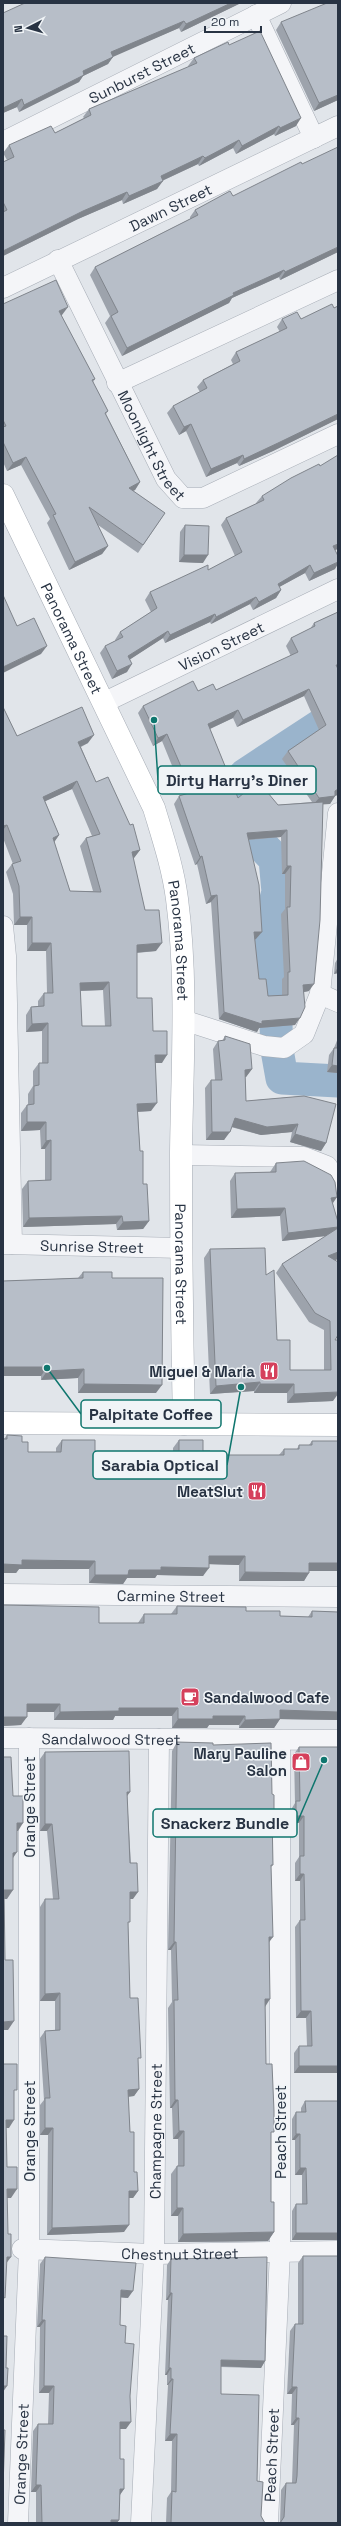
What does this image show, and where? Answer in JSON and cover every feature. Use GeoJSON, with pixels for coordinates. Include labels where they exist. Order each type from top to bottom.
{"type":"FeatureCollection","features":[{"type":"Feature","properties":{"kind":"street","name":"Sunburst Street"},"geometry":{"type":"LineString","coordinates":[[3,142],[281,3]]}},
{"type":"Feature","properties":{"kind":"street"},"geometry":{"type":"LineString","coordinates":[[256,15],[314,138]]}},
{"type":"Feature","properties":{"kind":"street","name":"Dawn Street"},"geometry":{"type":"LineString","coordinates":[[3,288],[58,260],[338,126]]}},
{"type":"Feature","properties":{"kind":"street","name":"Moonlight Street"},"geometry":{"type":"LineString","coordinates":[[58,260],[117,383],[166,479],[176,493],[189,499],[203,498],[338,434]]}},
{"type":"Feature","properties":{"kind":"street"},"geometry":{"type":"LineString","coordinates":[[117,383],[338,280]]}},
{"type":"Feature","properties":{"kind":"street","name":"Panorama Street"},"geometry":{"type":"LineString","coordinates":[[3,495],[105,702],[154,808],[167,850],[177,897],[180,927],[183,1020],[181,1155],[184,1424]]}},
{"type":"Feature","properties":{"kind":"street","name":"Vision Street"},"geometry":{"type":"LineString","coordinates":[[105,702],[338,589]]}},
{"type":"Feature","properties":{"kind":"street"},"geometry":{"type":"LineString","coordinates":[[183,1020],[264,1046],[284,1048],[304,1034],[320,994],[332,938],[338,813]]}},
{"type":"Feature","properties":{"kind":"street"},"geometry":{"type":"LineString","coordinates":[[3,926],[6,956],[8,1244]]}},
{"type":"Feature","properties":{"kind":"street"},"geometry":{"type":"LineString","coordinates":[[320,994],[338,1002]]}},
{"type":"Feature","properties":{"kind":"street"},"geometry":{"type":"LineString","coordinates":[[181,1155],[304,1157],[327,1166],[338,1182]]}},
{"type":"Feature","properties":{"kind":"street","name":"Sunrise Street"},"geometry":{"type":"LineString","coordinates":[[8,1244],[182,1248]]}},
{"type":"Feature","properties":{"kind":"street"},"geometry":{"type":"LineString","coordinates":[[3,1423],[338,1425]]}},
{"type":"Feature","properties":{"kind":"street","name":"Carmine Street"},"geometry":{"type":"LineString","coordinates":[[3,1594],[338,1597]]}},
{"type":"Feature","properties":{"kind":"street","name":"Sandalwood Street"},"geometry":{"type":"LineString","coordinates":[[3,1738],[338,1740]]}},
{"type":"Feature","properties":{"kind":"street","name":"Orange Street"},"geometry":{"type":"LineString","coordinates":[[18,2523],[26,2250],[29,1738]]}},
{"type":"Feature","properties":{"kind":"street","name":"Champagne Street"},"geometry":{"type":"LineString","coordinates":[[141,2523],[154,2254],[159,1739]]}},
{"type":"Feature","properties":{"kind":"street","name":"Peach Street"},"geometry":{"type":"LineString","coordinates":[[268,2523],[280,2252],[280,1740]]}},
{"type":"Feature","properties":{"kind":"street","name":"Chestnut Street"},"geometry":{"type":"LineString","coordinates":[[26,2250],[154,2254],[338,2251]]}},
{"type":"Feature","properties":{"kind":"building"},"geometry":{"type":"Polygon","coordinates":[[[25,3],[231,3],[186,24],[184,21],[111,52],[113,57],[83,71],[84,75],[24,105],[22,99],[3,108],[3,13],[25,3]]]}},
{"type":"Feature","properties":{"kind":"building"},"geometry":{"type":"Polygon","coordinates":[[[327,3],[338,3],[338,95],[319,103],[281,22],[327,3]]]}},
{"type":"Feature","properties":{"kind":"building"},"geometry":{"type":"Polygon","coordinates":[[[260,31],[301,118],[280,128],[279,126],[242,146],[239,140],[205,158],[203,156],[161,176],[163,181],[129,196],[127,192],[83,211],[3,251],[3,212],[7,210],[3,202],[3,162],[14,157],[9,145],[51,126],[55,133],[91,115],[89,109],[197,63],[194,58],[228,42],[229,45],[260,31]]]}},
{"type":"Feature","properties":{"kind":"building"},"geometry":{"type":"Polygon","coordinates":[[[338,147],[338,247],[285,272],[284,270],[233,293],[234,295],[127,348],[111,316],[118,312],[95,267],[198,215],[195,210],[230,191],[233,196],[301,162],[302,164],[338,147]]]}},
{"type":"Feature","properties":{"kind":"building"},"geometry":{"type":"Polygon","coordinates":[[[56,280],[68,307],[59,311],[95,379],[92,380],[108,411],[105,413],[140,482],[129,488],[165,513],[143,545],[89,507],[108,546],[75,562],[53,515],[56,514],[26,457],[13,463],[3,442],[3,427],[6,426],[3,420],[3,304],[56,280]]]}},
{"type":"Feature","properties":{"kind":"building"},"geometry":{"type":"Polygon","coordinates":[[[332,304],[334,308],[338,306],[338,414],[244,459],[243,455],[211,469],[191,424],[184,427],[173,406],[207,388],[203,380],[240,361],[236,352],[287,328],[282,319],[297,312],[301,319],[332,304]]]}},
{"type":"Feature","properties":{"kind":"building"},"geometry":{"type":"Polygon","coordinates":[[[338,455],[338,544],[333,546],[338,556],[338,562],[314,573],[310,565],[278,584],[281,590],[259,602],[256,597],[216,617],[215,614],[170,635],[168,631],[128,656],[132,664],[117,671],[105,646],[123,637],[120,632],[157,608],[150,592],[208,565],[208,570],[242,552],[226,518],[264,500],[262,496],[291,478],[319,464],[320,466],[338,455]]]}},
{"type":"Feature","properties":{"kind":"building"},"geometry":{"type":"Polygon","coordinates":[[[185,525],[209,526],[208,555],[184,555],[185,525]]]}},
{"type":"Feature","properties":{"kind":"building"},"geometry":{"type":"Polygon","coordinates":[[[3,595],[17,626],[34,618],[47,646],[3,667],[3,595]]]}},
{"type":"Feature","properties":{"kind":"building"},"geometry":{"type":"Polygon","coordinates":[[[338,612],[338,665],[336,665],[338,669],[338,789],[335,791],[335,796],[319,798],[288,751],[326,725],[309,689],[243,720],[238,710],[208,724],[238,798],[258,781],[278,805],[323,802],[320,920],[314,984],[303,985],[305,1007],[300,1018],[262,1021],[262,1024],[224,1012],[217,895],[211,896],[202,856],[200,857],[179,796],[192,792],[167,734],[158,738],[143,706],[193,681],[198,691],[213,684],[216,690],[298,652],[291,638],[315,626],[314,623],[338,612]],[[287,830],[247,833],[259,885],[262,932],[254,932],[259,979],[266,979],[268,996],[288,995],[288,972],[290,972],[287,907],[290,907],[291,866],[287,866],[287,830]]]}},
{"type":"Feature","properties":{"kind":"building"},"geometry":{"type":"Polygon","coordinates":[[[3,707],[17,736],[82,707],[94,735],[78,742],[96,782],[108,777],[130,825],[133,824],[140,850],[132,852],[145,910],[159,910],[162,943],[137,945],[137,998],[152,998],[153,1031],[167,1031],[167,1055],[155,1055],[157,1103],[137,1104],[140,1151],[143,1151],[143,1184],[147,1184],[149,1221],[123,1222],[122,1216],[29,1218],[28,1181],[51,1180],[51,1140],[46,1141],[46,1122],[27,1122],[27,1105],[34,1104],[34,1086],[39,1085],[39,1063],[48,1063],[48,1023],[32,1024],[31,1007],[44,1006],[44,993],[53,993],[51,943],[32,943],[32,917],[20,917],[19,886],[12,864],[21,861],[7,825],[3,826],[3,707]],[[77,781],[43,797],[59,835],[53,838],[70,891],[101,892],[86,838],[100,834],[77,781]],[[109,982],[80,983],[82,1026],[111,1026],[109,982]]]}},
{"type":"Feature","properties":{"kind":"building"},"geometry":{"type":"Polygon","coordinates":[[[225,1036],[250,1044],[252,1069],[245,1070],[246,1101],[304,1096],[336,1104],[326,1143],[295,1134],[298,1124],[267,1127],[235,1118],[230,1132],[212,1132],[211,1080],[222,1080],[218,1041],[225,1040],[225,1036]]]}},
{"type":"Feature","properties":{"kind":"building"},"geometry":{"type":"Polygon","coordinates":[[[338,1044],[338,1066],[332,1065],[334,1048],[337,1048],[338,1044]]]}},
{"type":"Feature","properties":{"kind":"building"},"geometry":{"type":"Polygon","coordinates":[[[304,1161],[331,1175],[335,1182],[337,1197],[331,1198],[338,1227],[288,1233],[285,1208],[237,1209],[235,1173],[276,1172],[276,1163],[304,1161]]]}},
{"type":"Feature","properties":{"kind":"building"},"geometry":{"type":"Polygon","coordinates":[[[338,1228],[338,1252],[328,1256],[338,1262],[338,1335],[335,1340],[338,1340],[338,1392],[294,1394],[294,1384],[260,1384],[260,1382],[216,1386],[210,1249],[265,1248],[266,1275],[274,1270],[277,1340],[290,1340],[290,1370],[331,1370],[330,1321],[315,1313],[282,1264],[338,1228]]]}},
{"type":"Feature","properties":{"kind":"building"},"geometry":{"type":"Polygon","coordinates":[[[83,1272],[112,1272],[112,1278],[163,1278],[162,1385],[84,1384],[84,1369],[47,1371],[47,1367],[3,1367],[3,1281],[83,1278],[83,1272]]]}},
{"type":"Feature","properties":{"kind":"building"},"geometry":{"type":"Polygon","coordinates":[[[7,1435],[22,1436],[22,1442],[28,1442],[28,1452],[61,1452],[62,1440],[95,1440],[95,1459],[129,1459],[129,1452],[179,1452],[179,1440],[203,1440],[203,1451],[210,1451],[210,1455],[284,1455],[284,1449],[299,1449],[299,1445],[312,1445],[312,1441],[338,1441],[338,1563],[309,1563],[309,1573],[245,1572],[245,1556],[209,1556],[209,1568],[161,1567],[161,1570],[129,1570],[128,1575],[95,1575],[95,1561],[22,1560],[22,1565],[3,1564],[3,1439],[7,1439],[7,1435]]]}},
{"type":"Feature","properties":{"kind":"building"},"geometry":{"type":"Polygon","coordinates":[[[3,1605],[99,1607],[99,1623],[144,1623],[144,1614],[177,1614],[177,1606],[246,1607],[246,1611],[280,1611],[280,1616],[312,1617],[312,1611],[338,1612],[338,1712],[280,1710],[280,1719],[245,1720],[245,1716],[213,1716],[213,1719],[178,1719],[178,1708],[119,1708],[119,1711],[60,1712],[60,1704],[27,1704],[27,1717],[3,1717],[3,1605]]]}},
{"type":"Feature","properties":{"kind":"building"},"geometry":{"type":"Polygon","coordinates":[[[177,1742],[213,1743],[213,1745],[271,1743],[272,1794],[274,1795],[274,1814],[272,1814],[273,1865],[271,1865],[273,1937],[269,1937],[270,1999],[265,1999],[266,2064],[272,2064],[274,2111],[274,2132],[271,2132],[271,2202],[274,2202],[274,2232],[183,2234],[183,2208],[177,2208],[177,2166],[184,2166],[184,2131],[179,2131],[178,2100],[175,2100],[174,2000],[178,2000],[176,1942],[174,1942],[177,1742]]]}},
{"type":"Feature","properties":{"kind":"building"},"geometry":{"type":"Polygon","coordinates":[[[299,1747],[338,1747],[338,2066],[299,2066],[299,2046],[312,2046],[311,2011],[301,2011],[300,1920],[305,1920],[304,1874],[300,1874],[300,1856],[304,1856],[304,1816],[296,1816],[296,1801],[300,1801],[299,1747]]]}},
{"type":"Feature","properties":{"kind":"building"},"geometry":{"type":"Polygon","coordinates":[[[129,1751],[130,1792],[127,1792],[130,1863],[137,1863],[138,1892],[130,1892],[130,1922],[128,1922],[130,1998],[138,1998],[141,2058],[138,2058],[139,2089],[128,2090],[130,2132],[134,2132],[134,2172],[137,2172],[138,2191],[129,2191],[129,2225],[52,2228],[53,2128],[45,2128],[45,2098],[50,2098],[45,2031],[60,2030],[60,1993],[45,1994],[45,1899],[59,1899],[52,1824],[45,1824],[45,1752],[129,1751]]]}},
{"type":"Feature","properties":{"kind":"building"},"geometry":{"type":"Polygon","coordinates":[[[3,1757],[11,1757],[13,1796],[23,1796],[23,1823],[17,1823],[17,1852],[13,1853],[13,1890],[4,1890],[5,1960],[13,1960],[14,2021],[3,2022],[3,1757]]]}},
{"type":"Feature","properties":{"kind":"building"},"geometry":{"type":"Polygon","coordinates":[[[3,2064],[17,2064],[17,2090],[14,2090],[14,2120],[6,2120],[7,2167],[17,2167],[17,2189],[7,2189],[8,2234],[11,2234],[11,2257],[7,2257],[5,2298],[3,2297],[3,2064]]]}},
{"type":"Feature","properties":{"kind":"building"},"geometry":{"type":"Polygon","coordinates":[[[305,2101],[338,2101],[338,2233],[296,2233],[296,2204],[307,2204],[306,2168],[300,2168],[300,2134],[296,2134],[296,2112],[306,2112],[305,2101]]]}},
{"type":"Feature","properties":{"kind":"building"},"geometry":{"type":"Polygon","coordinates":[[[303,2256],[338,2256],[338,2523],[280,2523],[284,2517],[286,2483],[296,2483],[297,2476],[299,2418],[296,2418],[297,2387],[292,2387],[295,2324],[303,2324],[303,2256]]]}},
{"type":"Feature","properties":{"kind":"building"},"geometry":{"type":"Polygon","coordinates":[[[45,2257],[136,2263],[133,2291],[121,2290],[120,2325],[126,2326],[125,2343],[134,2344],[130,2396],[131,2422],[120,2422],[120,2459],[124,2459],[124,2489],[120,2489],[119,2520],[111,2520],[111,2523],[42,2523],[41,2485],[36,2485],[38,2424],[53,2424],[54,2386],[44,2386],[45,2320],[42,2320],[45,2257]]]}},
{"type":"Feature","properties":{"kind":"building"},"geometry":{"type":"Polygon","coordinates":[[[267,2257],[265,2361],[221,2360],[221,2394],[259,2395],[257,2481],[263,2482],[261,2516],[265,2523],[171,2523],[172,2491],[176,2492],[177,2434],[170,2434],[173,2379],[171,2379],[171,2368],[169,2368],[172,2293],[170,2293],[171,2259],[267,2257]]]}},
{"type":"Feature","properties":{"kind":"building"},"geometry":{"type":"Polygon","coordinates":[[[3,2336],[7,2336],[7,2386],[3,2386],[3,2336]]]}},
{"type":"Feature","properties":{"kind":"building"},"geometry":{"type":"Polygon","coordinates":[[[3,2430],[5,2430],[3,2487],[3,2430]]]}},
{"type":"Feature","properties":{"kind":"waterway"},"geometry":{"type":"LineString","coordinates":[[338,714],[245,775],[233,802],[246,829],[275,859],[278,892],[267,932],[274,975],[277,1050],[282,1078],[338,1081]]}},
{"type":"Feature","properties":{"kind":"place","name":"Dirty Harry's Diner"},"geometry":{"type":"Point","coordinates":[154,720]}},
{"type":"Feature","properties":{"kind":"place","name":"Palpitate Coffee"},"geometry":{"type":"Point","coordinates":[47,1368]}},
{"type":"Feature","properties":{"kind":"place","name":"Miguel & Maria"},"geometry":{"type":"Point","coordinates":[269,1371]}},
{"type":"Feature","properties":{"kind":"place","name":"Sarabia Optical"},"geometry":{"type":"Point","coordinates":[241,1387]}},
{"type":"Feature","properties":{"kind":"place","name":"MeatSlut"},"geometry":{"type":"Point","coordinates":[257,1491]}},
{"type":"Feature","properties":{"kind":"place","name":"Sandalwood Cafe"},"geometry":{"type":"Point","coordinates":[190,1697]}},
{"type":"Feature","properties":{"kind":"place","name":"Snackerz Bundle"},"geometry":{"type":"Point","coordinates":[324,1760]}},
{"type":"Feature","properties":{"kind":"place","name":"Mary Pauline Salon"},"geometry":{"type":"Point","coordinates":[301,1762]}}]}
